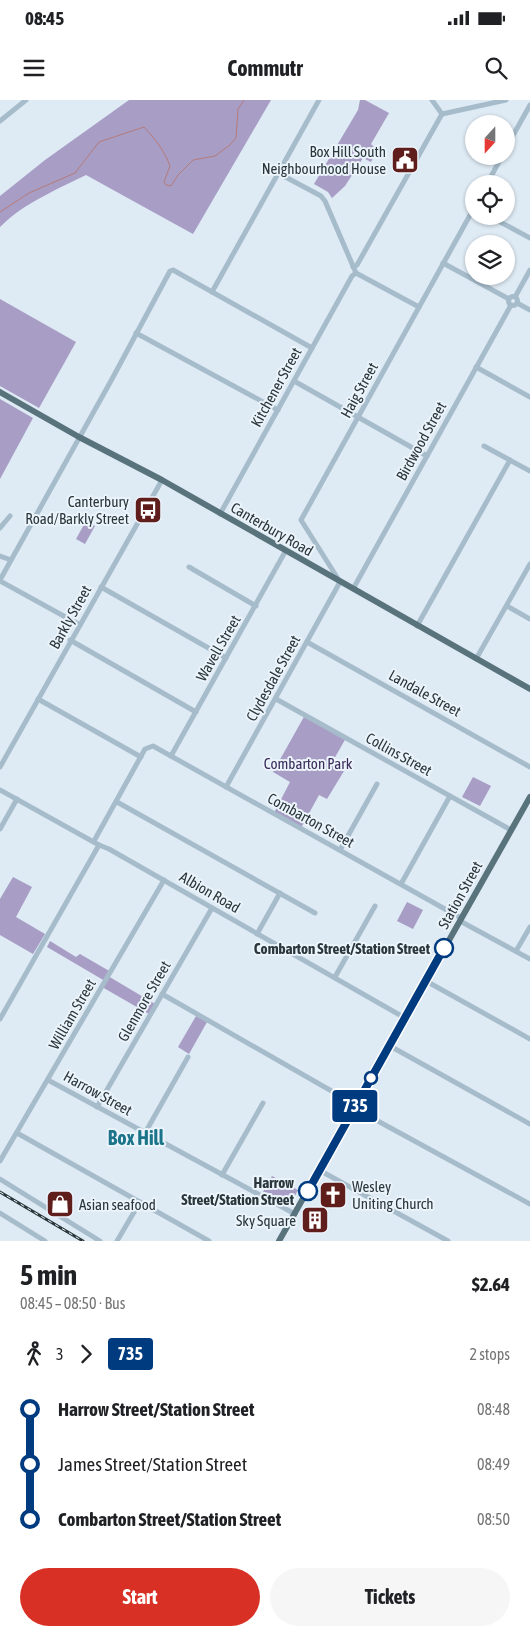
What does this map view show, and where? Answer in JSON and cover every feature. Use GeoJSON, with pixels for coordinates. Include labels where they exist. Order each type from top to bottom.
{"type":"FeatureCollection","features":[{"type":"Feature","properties":{"kind":"main road","name":"Canterbury Road"},"geometry":{"type":"LineString","coordinates":[[0,392],[79,437],[162,480],[285,552],[530,689]]}},
{"type":"Feature","properties":{"kind":"main road","name":"Station Street"},"geometry":{"type":"LineString","coordinates":[[281,1240],[530,797]]}},
{"type":"Feature","properties":{"kind":"street"},"geometry":{"type":"LineString","coordinates":[[0,121],[26,100]]}},
{"type":"Feature","properties":{"kind":"street"},"geometry":{"type":"LineString","coordinates":[[212,292],[319,100]]}},
{"type":"Feature","properties":{"kind":"street"},"geometry":{"type":"LineString","coordinates":[[432,100],[442,114]]}},
{"type":"Feature","properties":{"kind":"street"},"geometry":{"type":"LineString","coordinates":[[353,267],[357,265],[442,114],[506,100]]}},
{"type":"Feature","properties":{"kind":"street"},"geometry":{"type":"LineString","coordinates":[[515,132],[530,105]]}},
{"type":"Feature","properties":{"kind":"street"},"geometry":{"type":"LineString","coordinates":[[278,173],[321,196],[325,201],[356,273],[419,307]]}},
{"type":"Feature","properties":{"kind":"street","name":"Haig Street"},"geometry":{"type":"LineString","coordinates":[[340,582],[301,520],[465,224]]}},
{"type":"Feature","properties":{"kind":"street"},"geometry":{"type":"LineString","coordinates":[[506,225],[530,238]]}},
{"type":"Feature","properties":{"kind":"street"},"geometry":{"type":"LineString","coordinates":[[443,263],[530,310]]}},
{"type":"Feature","properties":{"kind":"street"},"geometry":{"type":"LineString","coordinates":[[80,624],[0,581],[170,271],[173,270],[312,348]]}},
{"type":"Feature","properties":{"kind":"street","name":"Birdwood Street"},"geometry":{"type":"LineString","coordinates":[[353,589],[530,270]]}},
{"type":"Feature","properties":{"kind":"street","name":"Kitchener Street"},"geometry":{"type":"LineString","coordinates":[[220,514],[352,276],[356,273]]}},
{"type":"Feature","properties":{"kind":"street"},"geometry":{"type":"LineString","coordinates":[[136,333],[278,410]]}},
{"type":"Feature","properties":{"kind":"street"},"geometry":{"type":"LineString","coordinates":[[476,367],[530,397]]}},
{"type":"Feature","properties":{"kind":"street"},"geometry":{"type":"LineString","coordinates":[[294,381],[427,456]]}},
{"type":"Feature","properties":{"kind":"street"},"geometry":{"type":"LineString","coordinates":[[484,446],[530,472]]}},
{"type":"Feature","properties":{"kind":"street"},"geometry":{"type":"LineString","coordinates":[[417,626],[510,460]]}},
{"type":"Feature","properties":{"kind":"street","name":"Barkly Street"},"geometry":{"type":"LineString","coordinates":[[0,767],[162,480]]}},
{"type":"Feature","properties":{"kind":"street"},"geometry":{"type":"LineString","coordinates":[[0,528],[10,516]]}},
{"type":"Feature","properties":{"kind":"street","name":"Wavell Street"},"geometry":{"type":"LineString","coordinates":[[171,756],[285,552]]}},
{"type":"Feature","properties":{"kind":"street"},"geometry":{"type":"LineString","coordinates":[[0,556],[11,560]]}},
{"type":"Feature","properties":{"kind":"street"},"geometry":{"type":"LineString","coordinates":[[476,659],[530,564]]}},
{"type":"Feature","properties":{"kind":"street"},"geometry":{"type":"LineString","coordinates":[[189,567],[256,606]]}},
{"type":"Feature","properties":{"kind":"street","name":"Clydesdale Street"},"geometry":{"type":"LineString","coordinates":[[226,787],[340,582]]}},
{"type":"Feature","properties":{"kind":"street"},"geometry":{"type":"LineString","coordinates":[[101,587],[226,658]]}},
{"type":"Feature","properties":{"kind":"street"},"geometry":{"type":"LineString","coordinates":[[507,606],[530,619]]}},
{"type":"Feature","properties":{"kind":"street"},"geometry":{"type":"LineString","coordinates":[[70,640],[196,712]]}},
{"type":"Feature","properties":{"kind":"street","name":"Landale Street"},"geometry":{"type":"LineString","coordinates":[[308,642],[530,767]]}},
{"type":"Feature","properties":{"kind":"street"},"geometry":{"type":"LineString","coordinates":[[38,699],[141,757],[94,841]]}},
{"type":"Feature","properties":{"kind":"street","name":"Collins Street"},"geometry":{"type":"LineString","coordinates":[[276,699],[511,830]]}},
{"type":"Feature","properties":{"kind":"street","name":"Combarton Street"},"geometry":{"type":"LineString","coordinates":[[141,757],[148,746],[153,746],[530,959]]}},
{"type":"Feature","properties":{"kind":"street"},"geometry":{"type":"LineString","coordinates":[[340,850],[377,784]]}},
{"type":"Feature","properties":{"kind":"street","name":"Albion Road"},"geometry":{"type":"LineString","coordinates":[[0,790],[109,849],[405,1018]]}},
{"type":"Feature","properties":{"kind":"street"},"geometry":{"type":"LineString","coordinates":[[400,884],[450,796]]}},
{"type":"Feature","properties":{"kind":"street"},"geometry":{"type":"LineString","coordinates":[[0,829],[17,799]]}},
{"type":"Feature","properties":{"kind":"street"},"geometry":{"type":"LineString","coordinates":[[116,802],[315,912]]}},
{"type":"Feature","properties":{"kind":"street"},"geometry":{"type":"LineString","coordinates":[[0,1019],[100,845]]}},
{"type":"Feature","properties":{"kind":"street","name":"William Street"},"geometry":{"type":"LineString","coordinates":[[0,1161],[164,880]]}},
{"type":"Feature","properties":{"kind":"street"},"geometry":{"type":"LineString","coordinates":[[257,934],[280,893]]}},
{"type":"Feature","properties":{"kind":"street"},"geometry":{"type":"LineString","coordinates":[[335,977],[375,906]]}},
{"type":"Feature","properties":{"kind":"street","name":"Glenmore Street"},"geometry":{"type":"LineString","coordinates":[[97,1107],[212,908]]}},
{"type":"Feature","properties":{"kind":"street"},"geometry":{"type":"LineString","coordinates":[[516,951],[530,927]]}},
{"type":"Feature","properties":{"kind":"street"},"geometry":{"type":"LineString","coordinates":[[426,981],[530,1039]]}},
{"type":"Feature","properties":{"kind":"street"},"geometry":{"type":"LineString","coordinates":[[162,994],[355,1107],[530,1204]]}},
{"type":"Feature","properties":{"kind":"street"},"geometry":{"type":"LineString","coordinates":[[390,1046],[530,1124]]}},
{"type":"Feature","properties":{"kind":"street"},"geometry":{"type":"LineString","coordinates":[[145,1133],[188,1057]]}},
{"type":"Feature","properties":{"kind":"street","name":"Harrow Street"},"geometry":{"type":"LineString","coordinates":[[48,1080],[294,1214]]}},
{"type":"Feature","properties":{"kind":"street"},"geometry":{"type":"LineString","coordinates":[[222,1175],[263,1103]]}},
{"type":"Feature","properties":{"kind":"street"},"geometry":{"type":"LineString","coordinates":[[17,1133],[209,1241]]}},
{"type":"Feature","properties":{"kind":"street"},"geometry":{"type":"LineString","coordinates":[[319,1170],[448,1241]]}},
{"type":"Feature","properties":{"kind":"street"},"geometry":{"type":"LineString","coordinates":[[0,1180],[100,1241]]}},
{"type":"Feature","properties":{"kind":"street"},"geometry":{"type":"LineString","coordinates":[[117,1241],[140,1202]]}},
{"type":"Feature","properties":{"kind":"street"},"geometry":{"type":"LineString","coordinates":[[0,1213],[45,1241]]}},
{"type":"Feature","properties":{"kind":"green space"},"geometry":{"type":"Polygon","coordinates":[[[129,100],[271,100],[193,234],[86,175],[30,204],[9,218],[0,227],[0,196],[45,160],[129,100]]]}},
{"type":"Feature","properties":{"kind":"green space"},"geometry":{"type":"Polygon","coordinates":[[[360,100],[365,100],[389,113],[371,144],[377,150],[371,162],[363,158],[345,186],[332,198],[328,192],[314,184],[358,110],[360,100]]]}},
{"type":"Feature","properties":{"kind":"green space"},"geometry":{"type":"Polygon","coordinates":[[[0,299],[76,342],[39,408],[0,386],[0,299]]]}},
{"type":"Feature","properties":{"kind":"green space"},"geometry":{"type":"Polygon","coordinates":[[[0,399],[33,418],[0,479],[0,399]]]}},
{"type":"Feature","properties":{"kind":"green space"},"geometry":{"type":"Polygon","coordinates":[[[86,521],[95,526],[85,544],[76,539],[86,521]]]}},
{"type":"Feature","properties":{"kind":"green space","name":"Combarton Park"},"geometry":{"type":"Polygon","coordinates":[[[305,715],[346,738],[334,759],[347,766],[327,799],[319,795],[301,828],[274,813],[290,782],[273,772],[305,715]]]}},
{"type":"Feature","properties":{"kind":"green space"},"geometry":{"type":"Polygon","coordinates":[[[473,777],[491,786],[480,806],[462,797],[473,777]]]}},
{"type":"Feature","properties":{"kind":"green space"},"geometry":{"type":"Polygon","coordinates":[[[13,877],[32,887],[16,917],[45,934],[33,954],[0,935],[0,899],[13,877]]]}},
{"type":"Feature","properties":{"kind":"green space"},"geometry":{"type":"Polygon","coordinates":[[[407,902],[423,910],[413,929],[397,921],[407,902]]]}},
{"type":"Feature","properties":{"kind":"green space"},"geometry":{"type":"Polygon","coordinates":[[[50,941],[76,957],[80,954],[111,972],[108,976],[155,1004],[149,1014],[102,987],[105,981],[47,947],[50,941]]]}},
{"type":"Feature","properties":{"kind":"green space"},"geometry":{"type":"Polygon","coordinates":[[[196,1016],[207,1022],[189,1054],[178,1047],[196,1016]]]}},
{"type":"Feature","properties":{"kind":"green space"},"geometry":{"type":"Polygon","coordinates":[[[272,1176],[298,1190],[289,1207],[263,1192],[272,1176]]]}},
{"type":"Feature","properties":{"kind":"waterway"},"geometry":{"type":"LineString","coordinates":[[0,212],[29,193],[75,173],[99,142],[144,127],[159,145],[168,160],[170,166],[164,182],[166,185],[171,186],[178,175],[193,160],[215,156],[236,138],[238,109],[244,100]]}},
{"type":"Feature","properties":{"kind":"railway"},"geometry":{"type":"LineString","coordinates":[[0,1192],[83,1241]]}},
{"type":"Feature","properties":{"kind":"bus line","name":"735"},"geometry":{"type":"LineString","coordinates":[[308,1191],[444,948]]}},
{"type":"Feature","properties":{"kind":"place","name":"Box Hill South Neighbourhood House"},"geometry":{"type":"Point","coordinates":[405,160]}},
{"type":"Feature","properties":{"kind":"place","name":"Canterbury Road/Barkly Street"},"geometry":{"type":"Point","coordinates":[148,510]}},
{"type":"Feature","properties":{"kind":"place","name":"Combarton Street/Station Street"},"geometry":{"type":"Point","coordinates":[444,948]}},
{"type":"Feature","properties":{"kind":"place","name":"Harrow Street/Station Street"},"geometry":{"type":"Point","coordinates":[308,1191]}},
{"type":"Feature","properties":{"kind":"place","name":"Wesley Uniting Church"},"geometry":{"type":"Point","coordinates":[333,1195]}},
{"type":"Feature","properties":{"kind":"place","name":"Asian seafood"},"geometry":{"type":"Point","coordinates":[60,1204]}},
{"type":"Feature","properties":{"kind":"place","name":"Sky Square"},"geometry":{"type":"Point","coordinates":[315,1220]}},
{"type":"Feature","properties":{"kind":"district","name":"Box Hill"},"geometry":{"type":"Point","coordinates":[136,1137]}}]}
